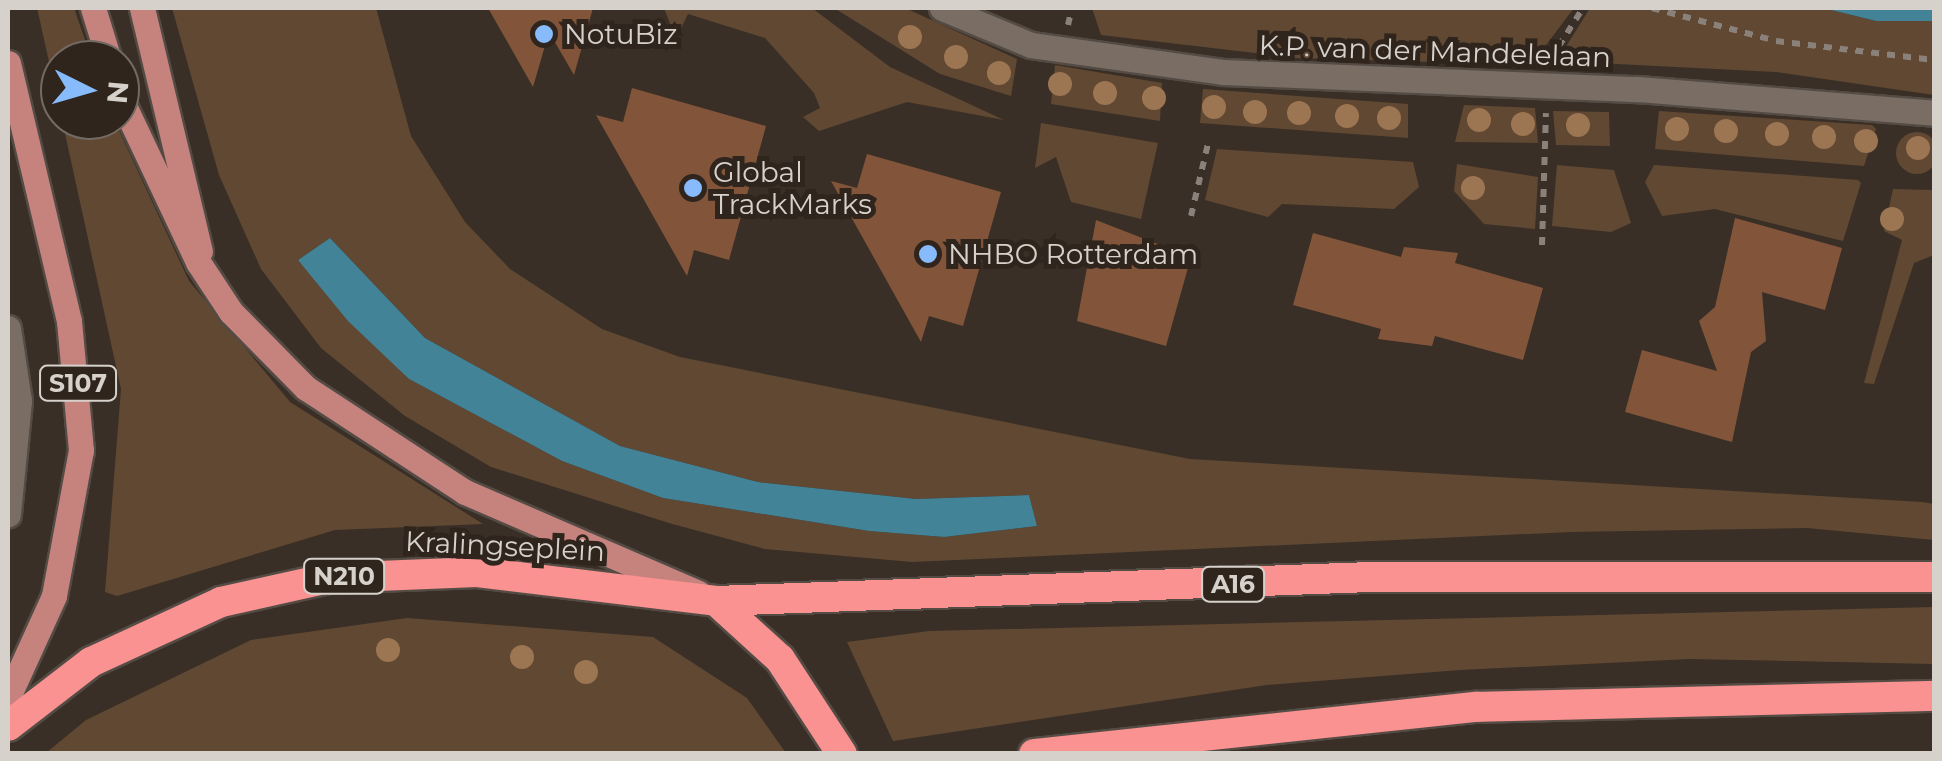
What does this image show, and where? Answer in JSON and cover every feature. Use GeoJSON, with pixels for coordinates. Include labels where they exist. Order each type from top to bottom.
{"type":"FeatureCollection","features":[{"type":"Feature","properties":{"kind":"highway","name":"Kralingseplein"},"geometry":{"type":"LineString","coordinates":[[8,726],[91,662],[161,624],[279,586],[477,572],[716,600]]}},
{"type":"Feature","properties":{"kind":"highway","name":"A16"},"geometry":{"type":"LineString","coordinates":[[716,600],[1369,577],[1934,578]]}},
{"type":"Feature","properties":{"kind":"highway"},"geometry":{"type":"LineString","coordinates":[[716,600],[780,659],[842,754]]}},
{"type":"Feature","properties":{"kind":"highway"},"geometry":{"type":"LineString","coordinates":[[1034,754],[1476,708],[1934,696]]}},
{"type":"Feature","properties":{"kind":"main road"},"geometry":{"type":"LineString","coordinates":[[93,8],[103,40]]}},
{"type":"Feature","properties":{"kind":"main road"},"geometry":{"type":"LineString","coordinates":[[142,8],[207,276]]}},
{"type":"Feature","properties":{"kind":"main road","name":"S107"},"geometry":{"type":"LineString","coordinates":[[8,63],[68,321],[81,450],[54,596],[8,698]]}},
{"type":"Feature","properties":{"kind":"main road"},"geometry":{"type":"LineString","coordinates":[[140,138],[207,276],[279,362],[374,440],[464,492],[716,600]]}},
{"type":"Feature","properties":{"kind":"street","name":"K.P. van der Mandelelaan"},"geometry":{"type":"LineString","coordinates":[[942,8],[982,28],[1082,54],[1224,72],[1548,84],[1934,113]]}},
{"type":"Feature","properties":{"kind":"street"},"geometry":{"type":"LineString","coordinates":[[8,328],[20,401],[8,514]]}},
{"type":"Feature","properties":{"kind":"path"},"geometry":{"type":"LineString","coordinates":[[1542,245],[1552,49],[1583,8]]}},
{"type":"Feature","properties":{"kind":"path"},"geometry":{"type":"LineString","coordinates":[[1652,8],[1776,40],[1934,60]]}},
{"type":"Feature","properties":{"kind":"path"},"geometry":{"type":"LineString","coordinates":[[1191,216],[1209,139]]}},
{"type":"Feature","properties":{"kind":"shaded area"},"geometry":{"type":"Polygon","coordinates":[[[37,8],[74,8],[85,40],[44,40],[37,8]]]}},
{"type":"Feature","properties":{"kind":"shaded area"},"geometry":{"type":"Polygon","coordinates":[[[172,8],[376,8],[411,136],[465,222],[510,269],[602,329],[680,357],[1190,459],[1922,502],[1934,504],[1934,540],[1807,528],[1571,532],[912,562],[765,549],[491,467],[405,416],[321,348],[261,269],[219,175],[172,8]],[[330,238],[298,260],[409,379],[562,461],[663,498],[869,531],[944,537],[1037,526],[1029,495],[916,499],[758,482],[620,446],[425,338],[330,238]]]}},
{"type":"Feature","properties":{"kind":"shaded area"},"geometry":{"type":"Polygon","coordinates":[[[664,8],[812,8],[890,67],[1004,120],[907,102],[819,131],[803,117],[820,108],[814,93],[765,38],[688,14],[676,39],[664,8]]]}},
{"type":"Feature","properties":{"kind":"shaded area"},"geometry":{"type":"Polygon","coordinates":[[[834,8],[905,8],[1017,59],[1011,96],[940,74],[834,8]]]}},
{"type":"Feature","properties":{"kind":"shaded area"},"geometry":{"type":"Polygon","coordinates":[[[1092,8],[1574,8],[1531,65],[1297,58],[1101,35],[1092,8]]]}},
{"type":"Feature","properties":{"kind":"shaded area"},"geometry":{"type":"Polygon","coordinates":[[[1590,8],[1823,8],[1876,21],[1934,21],[1934,95],[1776,72],[1557,61],[1590,8]]]}},
{"type":"Feature","properties":{"kind":"shaded area"},"geometry":{"type":"Polygon","coordinates":[[[1055,65],[1162,83],[1160,121],[1051,104],[1055,65]]]}},
{"type":"Feature","properties":{"kind":"shaded area"},"geometry":{"type":"Polygon","coordinates":[[[1203,89],[1408,104],[1408,138],[1200,123],[1203,89]]]}},
{"type":"Feature","properties":{"kind":"shaded area"},"geometry":{"type":"Polygon","coordinates":[[[1464,105],[1535,108],[1538,143],[1455,142],[1464,105]]]}},
{"type":"Feature","properties":{"kind":"shaded area"},"geometry":{"type":"Polygon","coordinates":[[[1553,111],[1609,112],[1610,146],[1556,145],[1553,111]]]}},
{"type":"Feature","properties":{"kind":"shaded area"},"geometry":{"type":"Polygon","coordinates":[[[1659,111],[1872,125],[1876,129],[1864,166],[1655,149],[1659,111]]]}},
{"type":"Feature","properties":{"kind":"shaded area"},"geometry":{"type":"Polygon","coordinates":[[[1041,123],[1158,143],[1141,219],[1071,202],[1056,157],[1035,168],[1041,123]]]}},
{"type":"Feature","properties":{"kind":"shaded area"},"geometry":{"type":"Polygon","coordinates":[[[1917,132],[1932,138],[1938,153],[1932,168],[1917,174],[1902,168],[1896,153],[1902,138],[1917,132]]]}},
{"type":"Feature","properties":{"kind":"shaded area"},"geometry":{"type":"Polygon","coordinates":[[[66,140],[123,140],[189,281],[290,402],[483,524],[335,530],[117,596],[105,592],[121,389],[66,140]]]}},
{"type":"Feature","properties":{"kind":"shaded area"},"geometry":{"type":"Polygon","coordinates":[[[1217,149],[1413,162],[1419,187],[1394,209],[1282,204],[1268,217],[1205,200],[1217,149]]]}},
{"type":"Feature","properties":{"kind":"shaded area"},"geometry":{"type":"Polygon","coordinates":[[[1457,164],[1538,177],[1535,229],[1484,224],[1454,191],[1457,164]]]}},
{"type":"Feature","properties":{"kind":"shaded area"},"geometry":{"type":"Polygon","coordinates":[[[1557,165],[1614,170],[1631,223],[1611,232],[1552,226],[1557,165]]]}},
{"type":"Feature","properties":{"kind":"shaded area"},"geometry":{"type":"Polygon","coordinates":[[[1654,165],[1861,183],[1843,241],[1715,209],[1662,216],[1645,182],[1654,165]]]}},
{"type":"Feature","properties":{"kind":"shaded area"},"geometry":{"type":"Polygon","coordinates":[[[1893,189],[1934,190],[1934,255],[1914,263],[1874,384],[1864,383],[1902,240],[1884,231],[1893,189]]]}},
{"type":"Feature","properties":{"kind":"shaded area"},"geometry":{"type":"Polygon","coordinates":[[[1934,607],[1934,664],[1690,659],[1460,670],[1267,685],[893,741],[847,642],[929,631],[1934,607]]]}},
{"type":"Feature","properties":{"kind":"shaded area"},"geometry":{"type":"Polygon","coordinates":[[[407,618],[653,637],[747,698],[786,753],[46,753],[86,720],[251,640],[407,618]]]}},
{"type":"Feature","properties":{"kind":"water"},"geometry":{"type":"Polygon","coordinates":[[[1823,8],[1934,8],[1934,21],[1876,21],[1823,8]]]}},
{"type":"Feature","properties":{"kind":"water"},"geometry":{"type":"Polygon","coordinates":[[[330,238],[425,338],[620,446],[758,482],[916,499],[1029,495],[1037,526],[944,537],[869,531],[663,498],[562,461],[409,379],[348,321],[298,260],[330,238]]]}},
{"type":"Feature","properties":{"kind":"building","name":"NotuBiz"},"geometry":{"type":"Polygon","coordinates":[[[488,8],[593,8],[574,75],[549,32],[533,87],[488,8]]]}},
{"type":"Feature","properties":{"kind":"building","name":"Global TrackMarks"},"geometry":{"type":"Polygon","coordinates":[[[632,88],[766,126],[729,260],[694,250],[687,276],[596,115],[623,122],[632,88]]]}},
{"type":"Feature","properties":{"kind":"building","name":"NHBO Rotterdam"},"geometry":{"type":"Polygon","coordinates":[[[867,154],[1001,192],[963,326],[929,316],[921,342],[831,181],[857,188],[867,154]]]}},
{"type":"Feature","properties":{"kind":"building"},"geometry":{"type":"Polygon","coordinates":[[[1735,218],[1842,248],[1825,310],[1762,292],[1766,341],[1751,352],[1732,442],[1625,412],[1642,350],[1717,371],[1699,321],[1715,307],[1735,218]]]}},
{"type":"Feature","properties":{"kind":"building"},"geometry":{"type":"Polygon","coordinates":[[[1096,220],[1191,257],[1166,346],[1077,321],[1096,220]]]}},
{"type":"Feature","properties":{"kind":"building"},"geometry":{"type":"Polygon","coordinates":[[[1313,233],[1401,257],[1404,247],[1458,253],[1455,263],[1543,288],[1523,360],[1435,336],[1432,346],[1378,339],[1381,329],[1293,305],[1313,233]]]}},
{"type":"Feature","properties":{"kind":"place","name":"NotuBiz"},"geometry":{"type":"Point","coordinates":[544,34]}},
{"type":"Feature","properties":{"kind":"place","name":"Global TrackMarks"},"geometry":{"type":"Point","coordinates":[693,188]}},
{"type":"Feature","properties":{"kind":"place","name":"NHBO Rotterdam"},"geometry":{"type":"Point","coordinates":[928,254]}}]}
